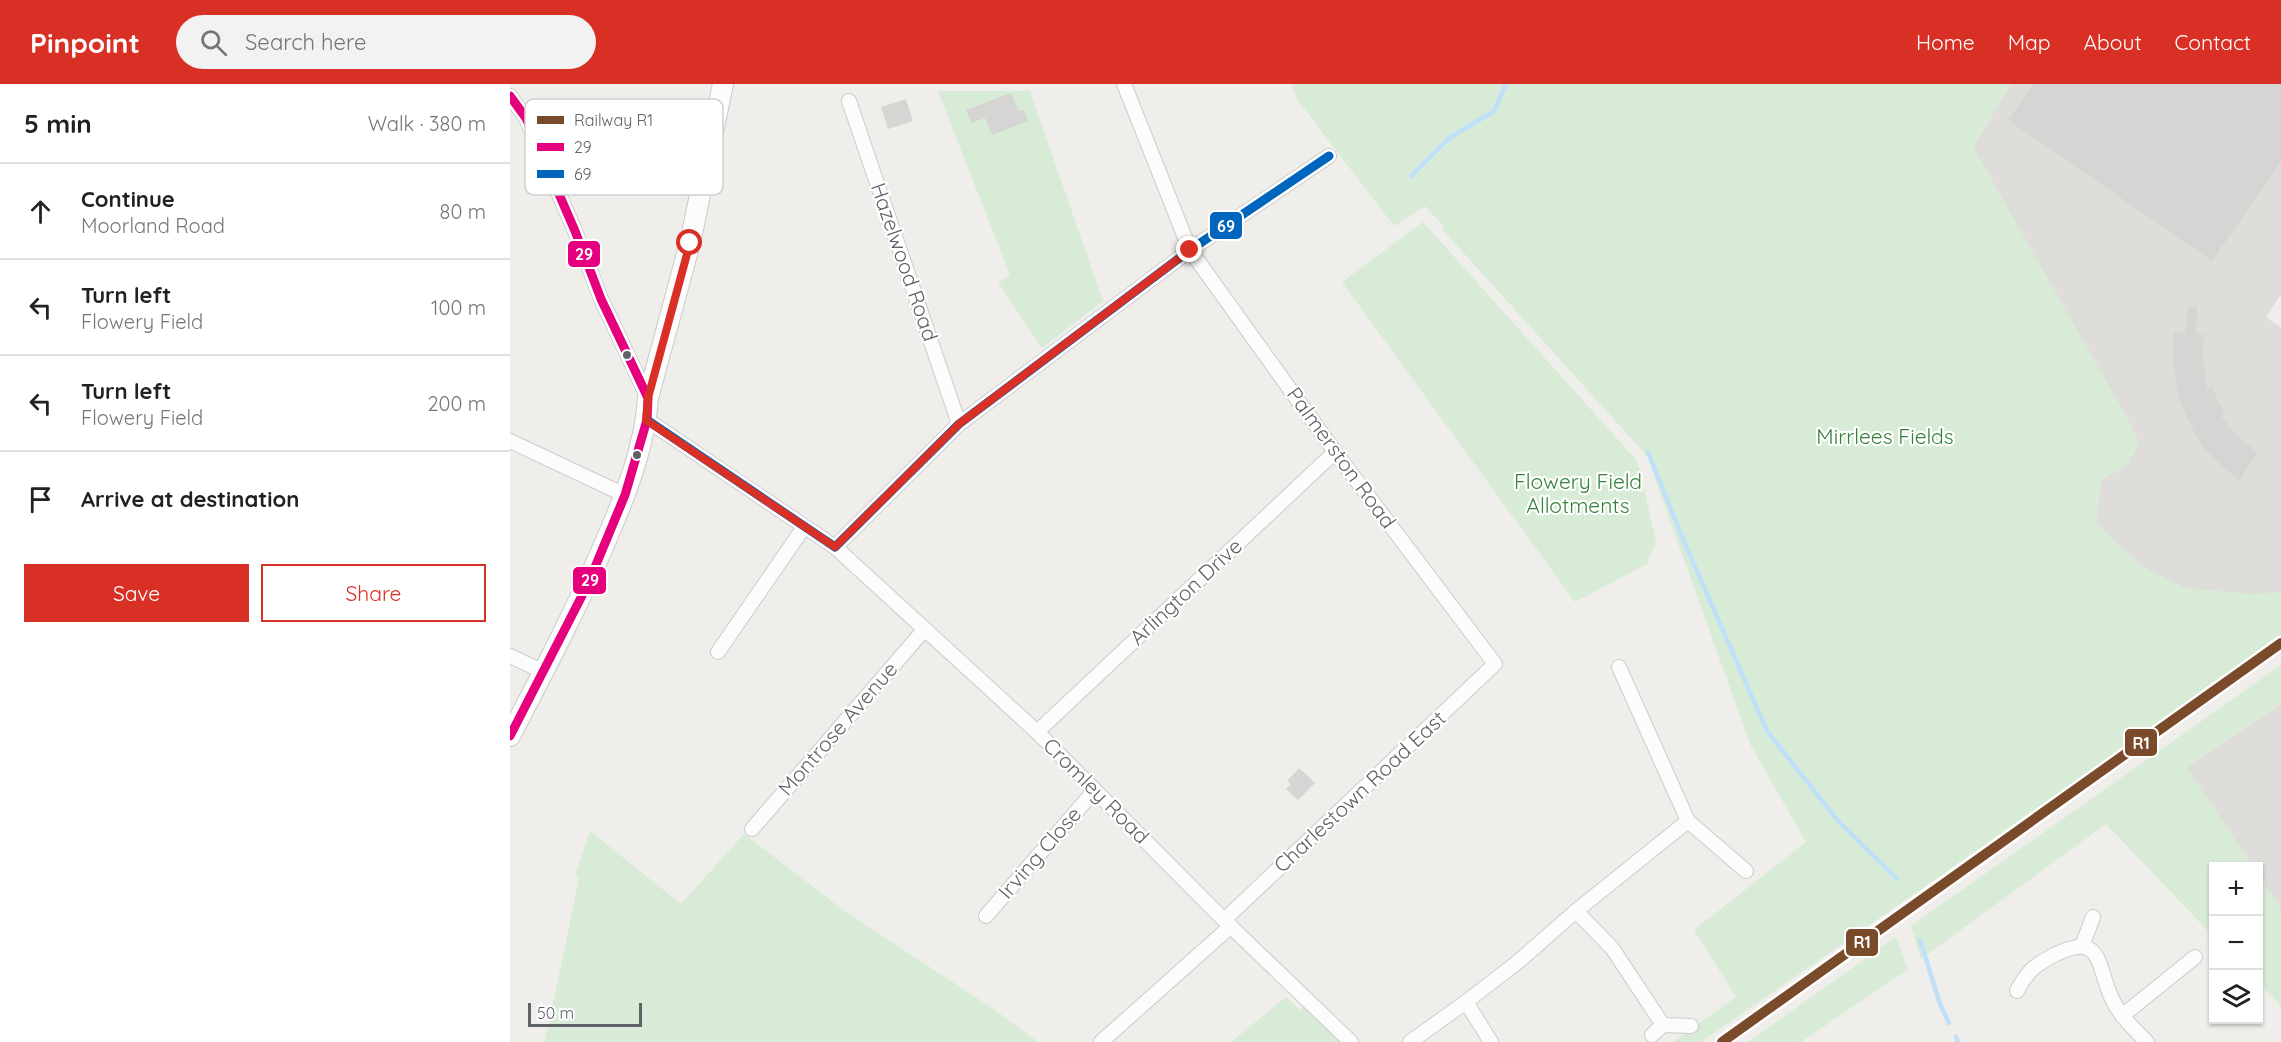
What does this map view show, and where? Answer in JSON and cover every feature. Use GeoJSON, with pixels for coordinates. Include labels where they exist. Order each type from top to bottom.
{"type":"FeatureCollection","features":[{"type":"Feature","properties":{"kind":"street"},"geometry":{"type":"LineString","coordinates":[[720,99],[723,84]]}},
{"type":"Feature","properties":{"kind":"street","name":"Palmerston Road"},"geometry":{"type":"LineString","coordinates":[[1124,84],[1190,250],[1335,452],[1495,664]]}},
{"type":"Feature","properties":{"kind":"street"},"geometry":{"type":"LineString","coordinates":[[510,96],[525,117]]}},
{"type":"Feature","properties":{"kind":"street","name":"Hazelwood Road"},"geometry":{"type":"LineString","coordinates":[[849,100],[959,424]]}},
{"type":"Feature","properties":{"kind":"street"},"geometry":{"type":"LineString","coordinates":[[835,547],[959,424],[1190,250],[1329,156]]}},
{"type":"Feature","properties":{"kind":"street"},"geometry":{"type":"LineString","coordinates":[[559,195],[602,299],[648,398]]}},
{"type":"Feature","properties":{"kind":"street"},"geometry":{"type":"LineString","coordinates":[[510,736],[588,584],[625,495],[646,420],[648,398],[690,243],[700,195]]}},
{"type":"Feature","properties":{"kind":"street","name":"Cromley Road"},"geometry":{"type":"LineString","coordinates":[[646,420],[835,547],[1037,732],[1094,791],[1351,1042]]}},
{"type":"Feature","properties":{"kind":"street"},"geometry":{"type":"LineString","coordinates":[[510,441],[625,495]]}},
{"type":"Feature","properties":{"kind":"street","name":"Arlington Drive"},"geometry":{"type":"LineString","coordinates":[[1037,732],[1335,452]]}},
{"type":"Feature","properties":{"kind":"street"},"geometry":{"type":"LineString","coordinates":[[718,652],[804,527]]}},
{"type":"Feature","properties":{"kind":"street","name":"Montrose Avenue"},"geometry":{"type":"LineString","coordinates":[[752,828],[924,630]]}},
{"type":"Feature","properties":{"kind":"street"},"geometry":{"type":"LineString","coordinates":[[510,656],[544,672]]}},
{"type":"Feature","properties":{"kind":"street","name":"Charlestown Road East"},"geometry":{"type":"LineString","coordinates":[[1101,1042],[1228,923],[1495,664]]}},
{"type":"Feature","properties":{"kind":"street"},"geometry":{"type":"LineString","coordinates":[[1619,667],[1688,821],[1746,871]]}},
{"type":"Feature","properties":{"kind":"street","name":"Irving Close"},"geometry":{"type":"LineString","coordinates":[[986,916],[1094,791]]}},
{"type":"Feature","properties":{"kind":"street"},"geometry":{"type":"LineString","coordinates":[[1410,1042],[1519,961],[1576,911],[1688,821]]}},
{"type":"Feature","properties":{"kind":"street"},"geometry":{"type":"LineString","coordinates":[[1576,911],[1612,948],[1663,1025]]}},
{"type":"Feature","properties":{"kind":"street"},"geometry":{"type":"LineString","coordinates":[[2082,946],[2093,917]]}},
{"type":"Feature","properties":{"kind":"street"},"geometry":{"type":"LineString","coordinates":[[2017,991],[2026,974],[2036,964],[2071,947],[2089,948],[2096,954],[2112,1000],[2122,1016],[2147,1042]]}},
{"type":"Feature","properties":{"kind":"street"},"geometry":{"type":"LineString","coordinates":[[2122,1016],[2195,957]]}},
{"type":"Feature","properties":{"kind":"street"},"geometry":{"type":"LineString","coordinates":[[1466,1002],[1491,1042]]}},
{"type":"Feature","properties":{"kind":"street"},"geometry":{"type":"LineString","coordinates":[[1652,1035],[1663,1025],[1691,1026]]}},
{"type":"Feature","properties":{"kind":"shaded area"},"geometry":{"type":"Polygon","coordinates":[[[2011,84],[2281,84],[2281,294],[2266,317],[2281,327],[2281,627],[2214,675],[2096,523],[2112,395],[1973,147],[2011,84]]]}},
{"type":"Feature","properties":{"kind":"shaded area"},"geometry":{"type":"Polygon","coordinates":[[[2281,703],[2281,1004],[2263,985],[2263,862],[2209,862],[2209,864],[2106,823],[2281,703]]]}},
{"type":"Feature","properties":{"kind":"green space","name":"Mirrlees Fields"},"geometry":{"type":"Polygon","coordinates":[[[1292,84],[2011,84],[1973,147],[2126,416],[2139,443],[2128,465],[2101,480],[2096,523],[2143,567],[2185,588],[2253,594],[2281,592],[2281,635],[1992,840],[1701,1042],[1673,1042],[1736,997],[1694,930],[1806,842],[1750,744],[1647,456],[1442,229],[1445,228],[1425,206],[1394,226],[1297,99],[1292,84]]]}},
{"type":"Feature","properties":{"kind":"green space"},"geometry":{"type":"Polygon","coordinates":[[[938,91],[1030,91],[1103,301],[1042,348],[998,282],[1010,275],[938,91]]]}},
{"type":"Feature","properties":{"kind":"green space","name":"Flowery Field Allotments"},"geometry":{"type":"Polygon","coordinates":[[[1423,222],[1638,462],[1656,542],[1647,564],[1575,602],[1342,282],[1423,222]]]}},
{"type":"Feature","properties":{"kind":"green space"},"geometry":{"type":"Polygon","coordinates":[[[2281,665],[2281,702],[2187,768],[2250,862],[2209,862],[2209,932],[2106,824],[1921,959],[1911,926],[2281,665]]]}},
{"type":"Feature","properties":{"kind":"green space"},"geometry":{"type":"Polygon","coordinates":[[[590,831],[681,904],[744,834],[846,912],[995,1010],[1038,1042],[545,1042],[579,879],[575,876],[590,831]]]}},
{"type":"Feature","properties":{"kind":"green space"},"geometry":{"type":"Polygon","coordinates":[[[2263,882],[2281,908],[2281,1006],[2263,987],[2263,882]]]}},
{"type":"Feature","properties":{"kind":"green space"},"geometry":{"type":"Polygon","coordinates":[[[1896,937],[1908,969],[1801,1042],[1748,1042],[1896,937]]]}},
{"type":"Feature","properties":{"kind":"green space"},"geometry":{"type":"Polygon","coordinates":[[[1286,997],[1300,1010],[1303,1007],[1341,1042],[1231,1042],[1286,997]]]}},
{"type":"Feature","properties":{"kind":"building"},"geometry":{"type":"Polygon","coordinates":[[[2033,84],[2281,84],[2281,162],[2212,261],[2008,120],[2033,84]]]}},
{"type":"Feature","properties":{"kind":"building"},"geometry":{"type":"Polygon","coordinates":[[[1011,93],[1019,111],[1024,110],[1028,121],[992,135],[985,118],[971,123],[966,110],[1011,93]]]}},
{"type":"Feature","properties":{"kind":"building"},"geometry":{"type":"Polygon","coordinates":[[[906,99],[913,121],[888,129],[881,107],[906,99]]]}},
{"type":"Feature","properties":{"kind":"building"},"geometry":{"type":"Polygon","coordinates":[[[2188,306],[2197,307],[2196,334],[2205,335],[2202,348],[2207,389],[2212,387],[2224,414],[2221,416],[2234,432],[2257,453],[2240,480],[2203,447],[2178,397],[2173,360],[2174,332],[2185,333],[2188,306]]]}},
{"type":"Feature","properties":{"kind":"building"},"geometry":{"type":"Polygon","coordinates":[[[1299,768],[1315,783],[1298,800],[1286,789],[1291,784],[1287,781],[1299,768]]]}},
{"type":"Feature","properties":{"kind":"waterway"},"geometry":{"type":"LineString","coordinates":[[1411,176],[1449,138],[1494,111],[1506,84]]}},
{"type":"Feature","properties":{"kind":"waterway"},"geometry":{"type":"LineString","coordinates":[[1648,452],[1683,539],[1767,731],[1838,821],[1897,879]]}},
{"type":"Feature","properties":{"kind":"waterway"},"geometry":{"type":"LineString","coordinates":[[1920,940],[1940,1004],[1949,1023]]}},
{"type":"Feature","properties":{"kind":"waterway"},"geometry":{"type":"LineString","coordinates":[[1956,1037],[1958,1042]]}},
{"type":"Feature","properties":{"kind":"rail line","name":"R1"},"geometry":{"type":"LineString","coordinates":[[1722,1042],[2281,643]]}},
{"type":"Feature","properties":{"kind":"transit line","name":"29"},"geometry":{"type":"LineString","coordinates":[[510,96],[525,117]]}},
{"type":"Feature","properties":{"kind":"transit line","name":"69"},"geometry":{"type":"LineString","coordinates":[[647,420],[835,547],[959,424],[1190,250],[1329,156]]}},
{"type":"Feature","properties":{"kind":"transit line","name":"29"},"geometry":{"type":"LineString","coordinates":[[510,736],[588,584],[625,495],[647,420],[648,398],[601,299],[559,195]]}},
{"type":"Feature","properties":{"kind":"route"},"geometry":{"type":"LineString","coordinates":[[690,243],[648,398],[646,420],[835,547],[959,424],[1190,250]]}}]}
